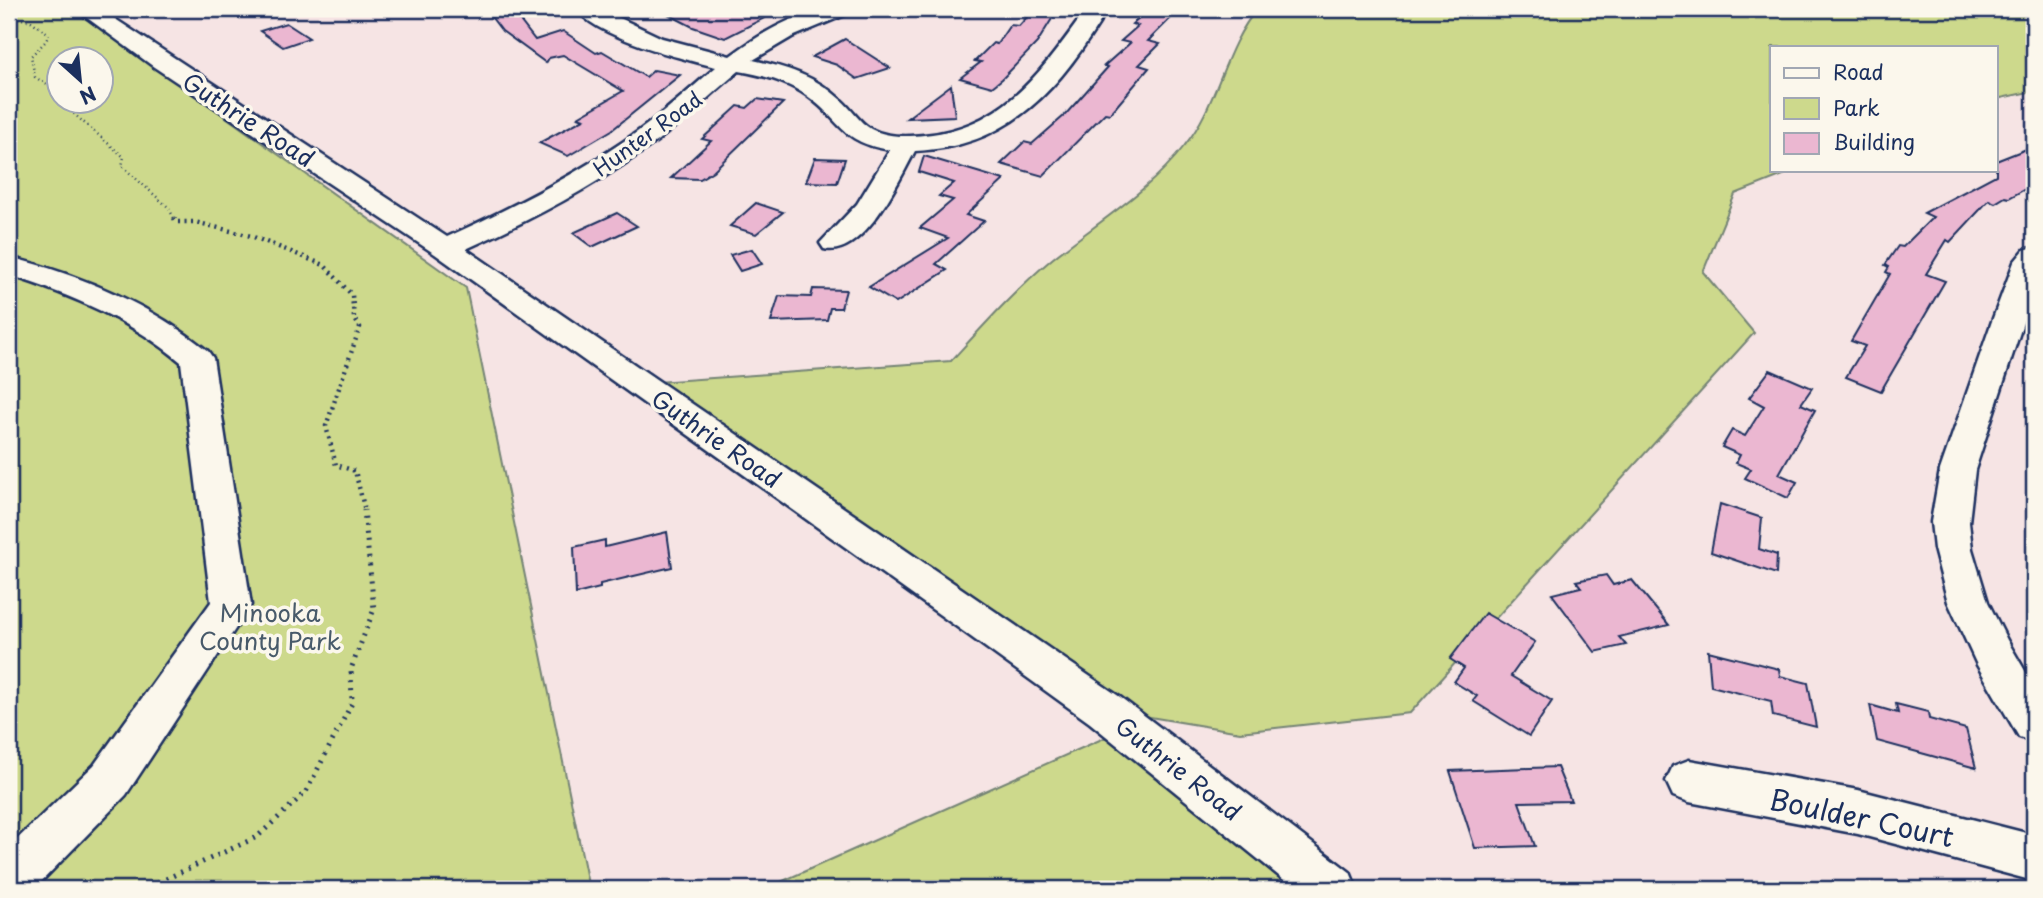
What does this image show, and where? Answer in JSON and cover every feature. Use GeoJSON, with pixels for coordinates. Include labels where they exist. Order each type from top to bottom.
{"type":"FeatureCollection","features":[{"type":"Feature","properties":{"kind":"street","name":"Guthrie Road"},"geometry":{"type":"LineString","coordinates":[[86,9],[445,248],[1010,642],[1105,710],[1333,889]]}},
{"type":"Feature","properties":{"kind":"street"},"geometry":{"type":"LineString","coordinates":[[587,9],[622,31],[655,44],[795,79],[818,92],[860,134],[892,143],[941,142],[983,131],[1014,112],[1042,86],[1098,9]]}},
{"type":"Feature","properties":{"kind":"street","name":"Hunter Road"},"geometry":{"type":"LineString","coordinates":[[445,248],[546,200],[593,173],[646,138],[736,63],[786,31],[843,9]]}},
{"type":"Feature","properties":{"kind":"street"},"geometry":{"type":"LineString","coordinates":[[834,243],[848,233],[867,212],[907,143]]}},
{"type":"Feature","properties":{"kind":"street"},"geometry":{"type":"LineString","coordinates":[[2034,256],[2029,262],[1993,360],[1953,482],[1950,524],[1961,584],[1966,596],[1988,648],[2034,723]]}},
{"type":"Feature","properties":{"kind":"street"},"geometry":{"type":"LineString","coordinates":[[9,266],[65,283],[154,324],[197,358],[230,605],[110,780],[9,880]]}},
{"type":"Feature","properties":{"kind":"street","name":"Boulder Court"},"geometry":{"type":"LineString","coordinates":[[1689,781],[1858,812],[2034,858]]}},
{"type":"Feature","properties":{"kind":"path"},"geometry":{"type":"LineString","coordinates":[[9,16],[27,18],[40,24],[49,34],[46,41],[31,56],[35,77],[46,84]]}},
{"type":"Feature","properties":{"kind":"path"},"geometry":{"type":"LineString","coordinates":[[77,116],[124,157],[122,166],[168,207],[176,222],[195,222],[251,236],[324,265],[352,295],[354,317],[360,327],[326,426],[336,465],[355,471],[365,513],[374,609],[351,669],[352,702],[306,792],[257,837],[144,889]]}},
{"type":"Feature","properties":{"kind":"green space","name":"Minooka County Park"},"geometry":{"type":"Polygon","coordinates":[[[9,9],[74,9],[466,288],[589,889],[9,889],[9,9]]]}},
{"type":"Feature","properties":{"kind":"green space"},"geometry":{"type":"Polygon","coordinates":[[[1257,9],[2034,9],[2034,91],[1997,99],[1997,46],[1770,46],[1770,172],[1791,172],[1735,194],[1703,272],[1754,333],[1410,713],[1240,732],[1144,716],[656,382],[951,361],[1038,271],[1122,206],[1171,162],[1206,112],[1246,24],[1257,9]]]}},
{"type":"Feature","properties":{"kind":"green space"},"geometry":{"type":"Polygon","coordinates":[[[1111,735],[1307,889],[765,889],[1111,735]]]}},
{"type":"Feature","properties":{"kind":"building"},"geometry":{"type":"Polygon","coordinates":[[[511,9],[535,40],[563,31],[596,53],[602,51],[646,77],[654,70],[680,75],[612,130],[568,156],[539,143],[584,119],[578,117],[623,91],[563,55],[549,58],[546,63],[502,31],[489,14],[511,9]]]}},
{"type":"Feature","properties":{"kind":"building"},"geometry":{"type":"Polygon","coordinates":[[[658,9],[782,9],[725,38],[693,27],[658,9]]]}},
{"type":"Feature","properties":{"kind":"building"},"geometry":{"type":"Polygon","coordinates":[[[1034,9],[1058,9],[1037,43],[1002,79],[992,87],[960,78],[981,62],[975,61],[993,43],[997,44],[1010,25],[1019,26],[1034,9]]]}},
{"type":"Feature","properties":{"kind":"building"},"geometry":{"type":"Polygon","coordinates":[[[1149,9],[1180,9],[1148,41],[1160,44],[1139,65],[1149,68],[1110,114],[1105,113],[1043,176],[1001,164],[1024,142],[1032,144],[1065,115],[1108,67],[1104,66],[1130,43],[1121,41],[1138,26],[1132,24],[1149,9]]]}},
{"type":"Feature","properties":{"kind":"building"},"geometry":{"type":"Polygon","coordinates":[[[286,23],[309,38],[283,47],[260,31],[286,23]]]}},
{"type":"Feature","properties":{"kind":"building"},"geometry":{"type":"Polygon","coordinates":[[[845,39],[890,68],[857,79],[837,65],[812,57],[845,39]]]}},
{"type":"Feature","properties":{"kind":"building"},"geometry":{"type":"Polygon","coordinates":[[[951,85],[955,116],[907,118],[951,85]]]}},
{"type":"Feature","properties":{"kind":"building"},"geometry":{"type":"Polygon","coordinates":[[[757,99],[783,103],[713,171],[700,179],[671,178],[711,141],[702,139],[738,106],[747,108],[757,99]]]}},
{"type":"Feature","properties":{"kind":"building"},"geometry":{"type":"Polygon","coordinates":[[[2034,146],[2034,184],[1995,203],[1989,200],[1950,242],[1947,240],[1926,274],[1945,281],[1881,391],[1846,377],[1865,346],[1851,341],[1890,274],[1886,272],[1889,267],[1885,265],[1898,246],[1903,247],[1933,217],[1924,213],[1996,175],[1997,161],[2034,146]]]}},
{"type":"Feature","properties":{"kind":"building"},"geometry":{"type":"Polygon","coordinates":[[[924,156],[1004,180],[966,215],[984,221],[936,264],[947,270],[896,303],[869,287],[948,238],[920,228],[953,200],[939,196],[954,183],[919,172],[924,156]]]}},
{"type":"Feature","properties":{"kind":"building"},"geometry":{"type":"Polygon","coordinates":[[[815,158],[845,159],[837,183],[806,182],[815,158]]]}},
{"type":"Feature","properties":{"kind":"building"},"geometry":{"type":"Polygon","coordinates":[[[756,203],[783,212],[756,234],[730,226],[756,203]]]}},
{"type":"Feature","properties":{"kind":"building"},"geometry":{"type":"Polygon","coordinates":[[[617,213],[637,226],[592,247],[573,233],[617,213]]]}},
{"type":"Feature","properties":{"kind":"building"},"geometry":{"type":"Polygon","coordinates":[[[752,249],[762,264],[740,271],[730,255],[752,249]]]}},
{"type":"Feature","properties":{"kind":"building"},"geometry":{"type":"Polygon","coordinates":[[[813,289],[846,290],[841,308],[830,308],[827,320],[771,322],[779,296],[811,297],[813,289]]]}},
{"type":"Feature","properties":{"kind":"building"},"geometry":{"type":"Polygon","coordinates":[[[1770,370],[1812,388],[1801,404],[1815,410],[1779,474],[1797,482],[1788,498],[1745,478],[1751,469],[1736,463],[1740,455],[1722,447],[1732,430],[1745,436],[1764,406],[1749,398],[1770,370]]]}},
{"type":"Feature","properties":{"kind":"building"},"geometry":{"type":"Polygon","coordinates":[[[1720,504],[1762,518],[1759,549],[1777,555],[1776,574],[1711,552],[1720,504]]]}},
{"type":"Feature","properties":{"kind":"building"},"geometry":{"type":"Polygon","coordinates":[[[667,532],[672,567],[600,584],[600,588],[576,594],[574,547],[605,540],[605,547],[667,532]]]}},
{"type":"Feature","properties":{"kind":"building"},"geometry":{"type":"Polygon","coordinates":[[[1606,575],[1613,585],[1632,580],[1669,625],[1619,637],[1626,645],[1595,652],[1552,594],[1581,587],[1576,581],[1606,575]]]}},
{"type":"Feature","properties":{"kind":"building"},"geometry":{"type":"Polygon","coordinates":[[[1485,613],[1535,642],[1511,676],[1552,701],[1529,736],[1473,701],[1477,696],[1454,682],[1464,668],[1450,659],[1485,613]]]}},
{"type":"Feature","properties":{"kind":"building"},"geometry":{"type":"Polygon","coordinates":[[[1708,651],[1779,669],[1780,676],[1808,683],[1816,727],[1773,716],[1771,701],[1711,686],[1708,651]]]}},
{"type":"Feature","properties":{"kind":"building"},"geometry":{"type":"Polygon","coordinates":[[[1896,704],[1928,712],[1929,719],[1966,729],[1976,768],[1877,741],[1870,705],[1898,713],[1896,704]]]}},
{"type":"Feature","properties":{"kind":"building"},"geometry":{"type":"Polygon","coordinates":[[[1557,767],[1571,801],[1519,802],[1535,846],[1475,848],[1450,771],[1557,767]]]}}]}
